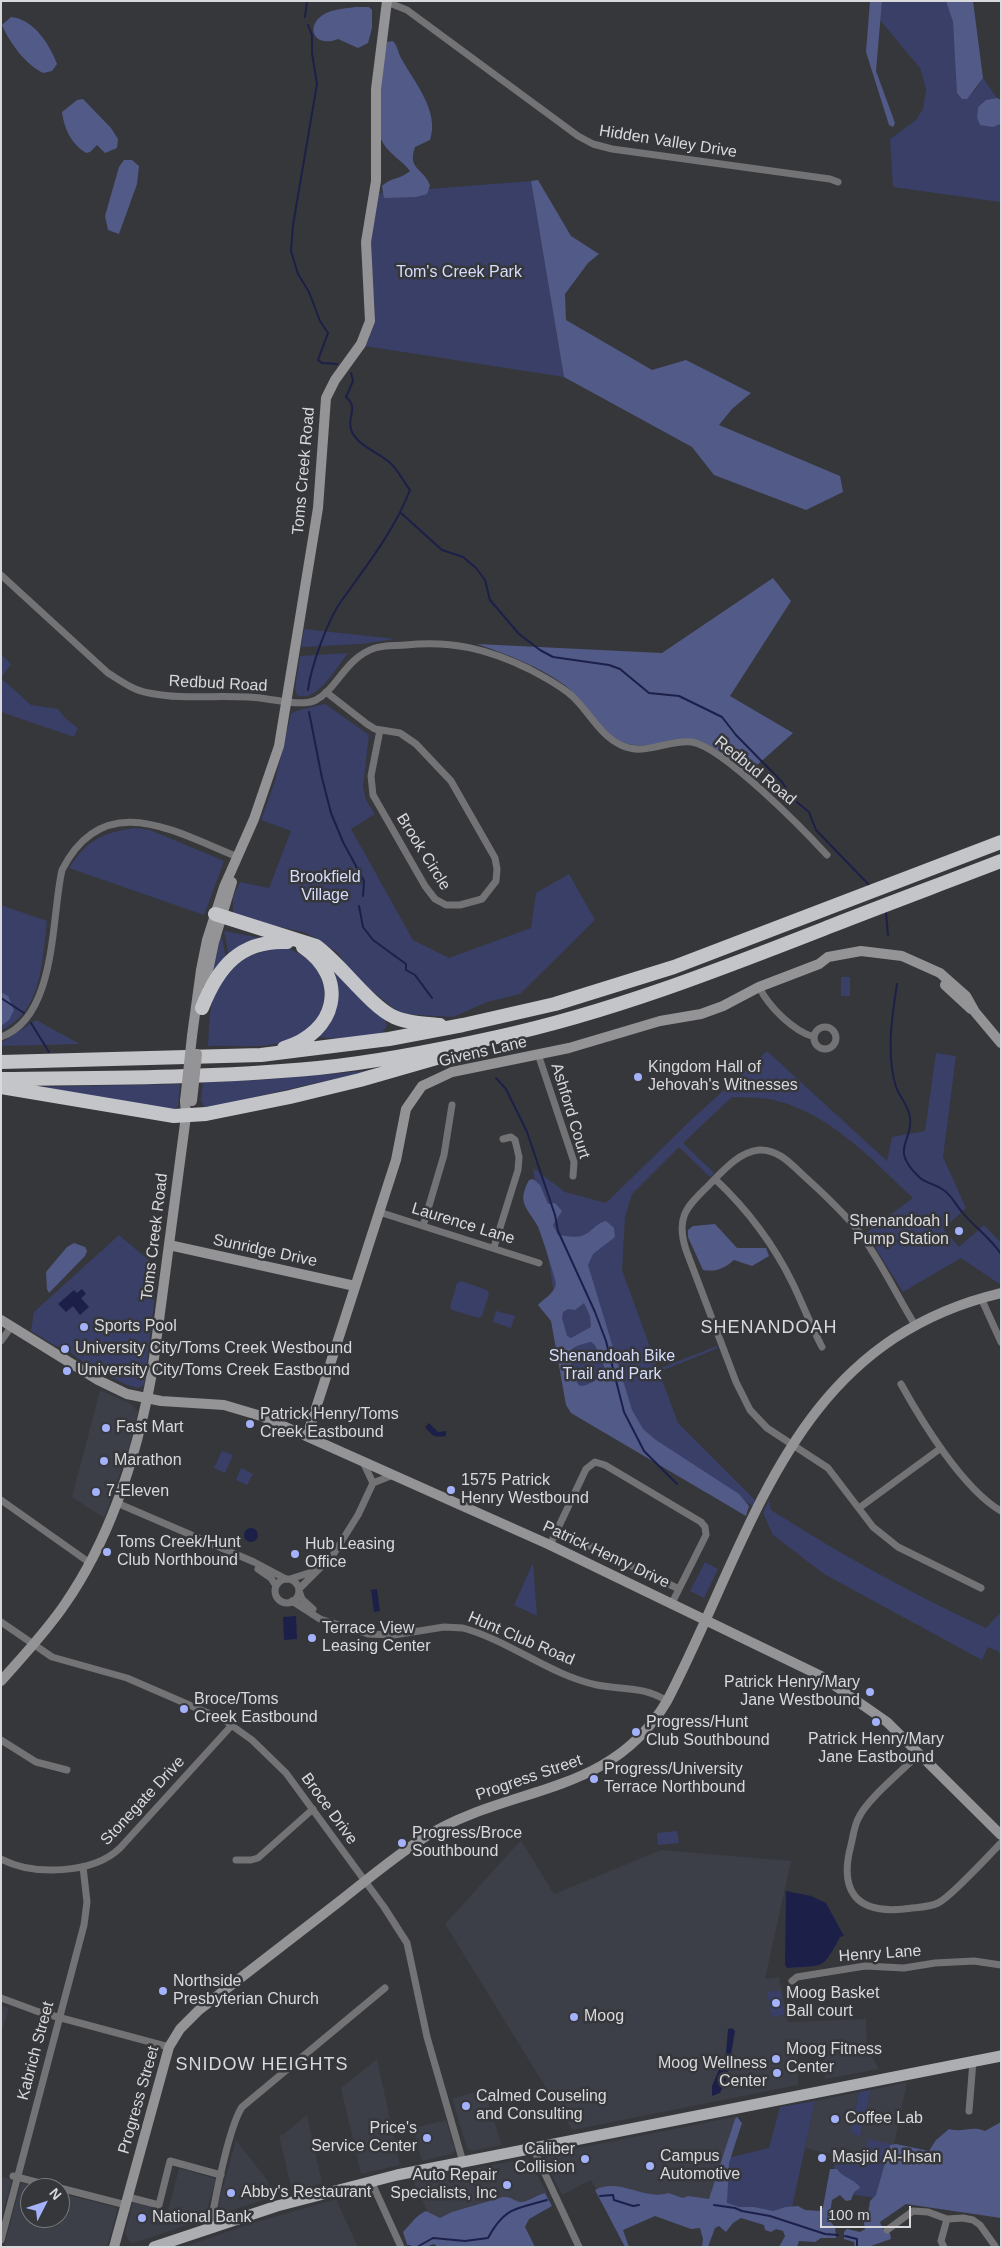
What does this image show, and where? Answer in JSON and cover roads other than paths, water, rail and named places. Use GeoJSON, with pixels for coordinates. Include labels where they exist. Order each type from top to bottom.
{"type":"FeatureCollection","features":[{"type":"Feature","properties":{"kind":"highway"},"geometry":{"type":"LineString","coordinates":[[1,1062],[261,1055],[389,1039],[463,1026],[555,1004],[674,967],[1001,842]]}},
{"type":"Feature","properties":{"kind":"highway"},"geometry":{"type":"LineString","coordinates":[[1,1080],[184,1077],[281,1071],[392,1057],[497,1037],[595,1012],[671,987],[1001,861]]}},
{"type":"Feature","properties":{"kind":"highway"},"geometry":{"type":"LineString","coordinates":[[217,919],[316,946],[329,956],[374,1001],[393,1016],[414,1023],[463,1026]]}},
{"type":"Feature","properties":{"kind":"highway"},"geometry":{"type":"LineString","coordinates":[[217,919],[304,947],[324,967],[330,981],[330,1007],[325,1020],[316,1031],[305,1040],[261,1055]]}},
{"type":"Feature","properties":{"kind":"highway"},"geometry":{"type":"LineString","coordinates":[[202,1008],[214,980],[230,960],[256,946],[287,942]]}},
{"type":"Feature","properties":{"kind":"highway"},"geometry":{"type":"LineString","coordinates":[[1,1087],[80,1102],[186,1116],[206,1114],[343,1084],[458,1051],[497,1037]]}},
{"type":"Feature","properties":{"kind":"main road"},"geometry":{"type":"LineString","coordinates":[[154,2247],[291,2202],[371,2181],[1001,2056]]}},
{"type":"Feature","properties":{"kind":"street","name":"Hidden Valley Drive"},"geometry":{"type":"LineString","coordinates":[[387,2],[406,10],[591,144],[614,150],[838,182]]}},
{"type":"Feature","properties":{"kind":"street","name":"Toms Creek Road"},"geometry":{"type":"LineString","coordinates":[[1,1681],[33,1645],[64,1605],[90,1563],[117,1503],[130,1468],[148,1399],[196,1037],[201,970],[217,919],[238,864],[238,857],[274,765],[287,700],[318,508],[326,398],[335,380],[361,344],[370,321],[366,242],[376,181],[376,88],[387,2]]}},
{"type":"Feature","properties":{"kind":"street","name":"Redbud Road"},"geometry":{"type":"LineString","coordinates":[[1,575],[108,673],[128,686],[147,693],[176,697],[245,696],[308,703],[326,692],[358,657],[376,648],[439,642],[486,650],[517,663],[560,686],[583,707],[606,734],[623,746],[647,750],[684,742],[706,747],[795,821],[827,856]]}},
{"type":"Feature","properties":{"kind":"street","name":"Brook Circle"},"geometry":{"type":"LineString","coordinates":[[326,692],[359,719],[380,730],[400,733],[411,739],[442,770],[455,788],[496,862],[496,881],[482,899],[460,905],[446,905],[435,899],[425,886],[373,795],[371,776],[380,730]]}},
{"type":"Feature","properties":{"kind":"street"},"geometry":{"type":"LineString","coordinates":[[1,1037],[19,1026],[40,998],[46,979],[62,870],[70,854],[87,837],[117,823],[132,821],[149,823],[238,857]]}},
{"type":"Feature","properties":{"kind":"street","name":"Toms Creek Road"},"geometry":{"type":"LineString","coordinates":[[196,1037],[217,919]]}},
{"type":"Feature","properties":{"kind":"street","name":"Givens Lane"},"geometry":{"type":"LineString","coordinates":[[307,1436],[396,1160],[406,1109],[422,1086],[446,1074],[601,1040],[660,1021],[701,1014],[819,964],[828,958],[861,952],[884,952],[911,958],[935,970],[950,980],[971,1001],[975,1012],[1001,1043]]}},
{"type":"Feature","properties":{"kind":"street"},"geometry":{"type":"LineString","coordinates":[[759,988],[769,1002],[798,1031],[814,1038]]}},
{"type":"Feature","properties":{"kind":"street","name":"Ashford Court"},"geometry":{"type":"LineString","coordinates":[[538,1054],[574,1162],[573,1176]]}},
{"type":"Feature","properties":{"kind":"street"},"geometry":{"type":"LineString","coordinates":[[423,1226],[444,1155],[452,1105]]}},
{"type":"Feature","properties":{"kind":"street"},"geometry":{"type":"LineString","coordinates":[[494,1247],[519,1165],[515,1140],[511,1138],[503,1139]]}},
{"type":"Feature","properties":{"kind":"street"},"geometry":{"type":"LineString","coordinates":[[915,1325],[884,1270],[855,1227],[831,1200],[779,1154],[765,1150],[746,1153],[715,1179],[690,1204],[684,1214],[681,1227],[684,1242],[747,1404],[762,1424],[828,1468],[873,1527],[893,1544],[981,1588]]}},
{"type":"Feature","properties":{"kind":"street"},"geometry":{"type":"LineString","coordinates":[[715,1179],[743,1209],[775,1252],[794,1285],[822,1347]]}},
{"type":"Feature","properties":{"kind":"street","name":"Laurence Lane"},"geometry":{"type":"LineString","coordinates":[[379,1212],[494,1247],[539,1263]]}},
{"type":"Feature","properties":{"kind":"street","name":"Sunridge Drive"},"geometry":{"type":"LineString","coordinates":[[169,1245],[355,1286]]}},
{"type":"Feature","properties":{"kind":"street","name":"Progress Street"},"geometry":{"type":"LineString","coordinates":[[114,2247],[169,2047],[185,2024],[199,2010],[418,1842],[457,1820],[489,1807],[569,1783],[600,1768],[639,1738],[667,1702],[759,1507],[792,1445],[812,1415],[838,1386],[885,1344],[915,1325],[956,1306],[1001,1293]]}},
{"type":"Feature","properties":{"kind":"street"},"geometry":{"type":"LineString","coordinates":[[981,1298],[1001,1342]]}},
{"type":"Feature","properties":{"kind":"street","name":"Patrick Henry Drive"},"geometry":{"type":"LineString","coordinates":[[1,1320],[106,1384],[127,1394],[148,1399],[232,1406],[261,1416],[550,1545],[827,1680],[874,1711],[920,1753],[1001,1834]]}},
{"type":"Feature","properties":{"kind":"street"},"geometry":{"type":"LineString","coordinates":[[1,1341],[11,1327]]}},
{"type":"Feature","properties":{"kind":"street"},"geometry":{"type":"LineString","coordinates":[[900,1384],[941,1448],[976,1489],[1001,1511]]}},
{"type":"Feature","properties":{"kind":"street"},"geometry":{"type":"LineString","coordinates":[[859,1508],[941,1448]]}},
{"type":"Feature","properties":{"kind":"street"},"geometry":{"type":"LineString","coordinates":[[363,1461],[373,1483]]}},
{"type":"Feature","properties":{"kind":"street"},"geometry":{"type":"LineString","coordinates":[[550,1545],[586,1469],[595,1462],[605,1465],[701,1522],[705,1527],[706,1535],[672,1603]]}},
{"type":"Feature","properties":{"kind":"street"},"geometry":{"type":"LineString","coordinates":[[246,1560],[271,1578],[276,1586],[276,1593],[279,1599],[285,1602],[292,1601],[297,1597],[299,1590],[328,1562],[345,1536],[373,1483],[393,1474]]}},
{"type":"Feature","properties":{"kind":"street"},"geometry":{"type":"LineString","coordinates":[[1,1500],[90,1563]]}},
{"type":"Feature","properties":{"kind":"street"},"geometry":{"type":"LineString","coordinates":[[117,1503],[260,1565],[295,1582],[299,1590]]}},
{"type":"Feature","properties":{"kind":"street"},"geometry":{"type":"LineString","coordinates":[[557,1530],[679,1590]]}},
{"type":"Feature","properties":{"kind":"street"},"geometry":{"type":"LineString","coordinates":[[276,1586],[280,1581],[318,1570]]}},
{"type":"Feature","properties":{"kind":"street","name":"Hunt Club Road"},"geometry":{"type":"LineString","coordinates":[[299,1590],[307,1604],[331,1623]]}},
{"type":"Feature","properties":{"kind":"street","name":"Hunt Club Road"},"geometry":{"type":"LineString","coordinates":[[292,1601],[320,1619],[356,1632],[383,1635],[444,1627],[463,1628],[578,1679],[603,1686],[642,1689],[667,1702]]}},
{"type":"Feature","properties":{"kind":"street","name":"Broce Drive"},"geometry":{"type":"LineString","coordinates":[[1,1622],[33,1645],[58,1659],[127,1678],[232,1725],[277,1764],[313,1809],[394,1921],[408,1947],[424,2027],[463,2162]]}},
{"type":"Feature","properties":{"kind":"street","name":"Stonegate Drive"},"geometry":{"type":"LineString","coordinates":[[1,1859],[32,1869],[83,1867],[100,1863],[115,1853],[232,1725]]}},
{"type":"Feature","properties":{"kind":"street"},"geometry":{"type":"LineString","coordinates":[[1,1740],[36,1762],[67,1770]]}},
{"type":"Feature","properties":{"kind":"street"},"geometry":{"type":"LineString","coordinates":[[920,1753],[868,1804],[858,1818],[846,1866],[848,1882],[854,1895],[870,1906],[884,1910],[932,1906],[947,1896],[1001,1843]]}},
{"type":"Feature","properties":{"kind":"street"},"geometry":{"type":"LineString","coordinates":[[236,1860],[258,1858],[313,1809]]}},
{"type":"Feature","properties":{"kind":"street","name":"Kabrich Street"},"geometry":{"type":"LineString","coordinates":[[1,2240],[15,2177],[86,1912],[87,1891],[83,1867]]}},
{"type":"Feature","properties":{"kind":"street","name":"Henry Lane"},"geometry":{"type":"LineString","coordinates":[[792,1981],[797,1977],[865,1966],[904,1968],[935,1963],[974,1962],[1001,1965]]}},
{"type":"Feature","properties":{"kind":"street"},"geometry":{"type":"LineString","coordinates":[[210,2228],[221,2175],[238,2114],[245,2104],[385,1988]]}},
{"type":"Feature","properties":{"kind":"street"},"geometry":{"type":"LineString","coordinates":[[1,1998],[59,2018],[169,2047]]}},
{"type":"Feature","properties":{"kind":"street"},"geometry":{"type":"LineString","coordinates":[[969,2111],[973,2061]]}},
{"type":"Feature","properties":{"kind":"street"},"geometry":{"type":"LineString","coordinates":[[533,2148],[578,2247]]}},
{"type":"Feature","properties":{"kind":"street"},"geometry":{"type":"LineString","coordinates":[[70,2190],[159,2205],[170,2161],[221,2175]]}},
{"type":"Feature","properties":{"kind":"street"},"geometry":{"type":"LineString","coordinates":[[15,2177],[20,2178]]}},
{"type":"Feature","properties":{"kind":"street"},"geometry":{"type":"LineString","coordinates":[[371,2181],[401,2247]]}},
{"type":"Feature","properties":{"kind":"street"},"geometry":{"type":"LineString","coordinates":[[887,2230],[912,2211],[928,2212],[947,2220],[963,2218],[973,2220],[980,2225],[995,2246]]}},
{"type":"Feature","properties":{"kind":"street"},"geometry":{"type":"LineString","coordinates":[[944,2247],[941,2241],[947,2220]]}},
{"type":"Feature","properties":{"kind":"waterway"},"geometry":{"type":"LineString","coordinates":[[305,17],[307,1]]}},
{"type":"Feature","properties":{"kind":"waterway"},"geometry":{"type":"LineString","coordinates":[[308,25],[312,35],[312,53],[317,84],[293,225],[291,251],[298,274],[309,292],[320,321],[328,333],[318,360],[322,363],[337,364]]}},
{"type":"Feature","properties":{"kind":"waterway"},"geometry":{"type":"LineString","coordinates":[[308,690],[316,656],[331,619],[388,534],[410,490],[392,465],[359,441],[352,432],[350,427],[352,406],[346,397],[353,381],[351,373]]}},
{"type":"Feature","properties":{"kind":"waterway"},"geometry":{"type":"LineString","coordinates":[[401,513],[442,550],[463,557],[476,568],[485,580],[490,600],[519,634],[540,650],[553,657],[609,665],[620,669],[649,693],[679,696],[722,717],[736,735],[782,782],[793,799],[809,812],[816,830],[871,887]]}},
{"type":"Feature","properties":{"kind":"waterway"},"geometry":{"type":"LineString","coordinates":[[309,712],[331,813],[343,842],[364,881],[363,896]]}},
{"type":"Feature","properties":{"kind":"waterway"},"geometry":{"type":"LineString","coordinates":[[359,906],[363,927],[373,940],[406,964],[406,970],[415,975],[432,998]]}},
{"type":"Feature","properties":{"kind":"waterway"},"geometry":{"type":"LineString","coordinates":[[886,912],[888,935]]}},
{"type":"Feature","properties":{"kind":"waterway"},"geometry":{"type":"LineString","coordinates":[[897,984],[892,1022],[891,1062],[896,1087],[910,1118],[910,1127],[904,1146],[905,1159],[921,1179],[945,1191],[1001,1254]]}},
{"type":"Feature","properties":{"kind":"waterway"},"geometry":{"type":"LineString","coordinates":[[1,998],[24,1013]]}},
{"type":"Feature","properties":{"kind":"waterway"},"geometry":{"type":"LineString","coordinates":[[31,1023],[49,1052]]}},
{"type":"Feature","properties":{"kind":"waterway"},"geometry":{"type":"LineString","coordinates":[[496,1078],[506,1089],[527,1132],[555,1215],[558,1231],[595,1312],[606,1341],[624,1412],[644,1451],[677,1484]]}},
{"type":"Feature","properties":{"kind":"waterway"},"geometry":{"type":"LineString","coordinates":[[600,2196],[613,2195],[614,2200],[633,2206],[639,2205]]}},
{"type":"Feature","properties":{"kind":"waterway"},"geometry":{"type":"LineString","coordinates":[[417,2247],[433,2238],[465,2241],[488,2238],[506,2214],[513,2210],[547,2200]]}},
{"type":"Feature","properties":{"kind":"waterway"},"geometry":{"type":"LineString","coordinates":[[714,2205],[770,2216],[825,2234],[838,2235]]}},
{"type":"Feature","properties":{"kind":"waterway"},"geometry":{"type":"LineString","coordinates":[[845,2236],[857,2239],[857,2247]]}},
{"type":"Feature","properties":{"kind":"waterway"},"geometry":{"type":"LineString","coordinates":[[408,2246],[412,2247]]}},
{"type":"Feature","properties":{"kind":"place","name":"Kingdom Hall of Jehovah's Witnesses"},"geometry":{"type":"Point","coordinates":[638,1077]}},
{"type":"Feature","properties":{"kind":"place","name":"Shenandoah I Pump Station"},"geometry":{"type":"Point","coordinates":[959,1231]}},
{"type":"Feature","properties":{"kind":"place","name":"Sports Pool"},"geometry":{"type":"Point","coordinates":[84,1327]}},
{"type":"Feature","properties":{"kind":"place","name":"University City/Toms Creek Westbound"},"geometry":{"type":"Point","coordinates":[65,1349]}},
{"type":"Feature","properties":{"kind":"place","name":"University City/Toms Creek Eastbound"},"geometry":{"type":"Point","coordinates":[67,1371]}},
{"type":"Feature","properties":{"kind":"place","name":"Patrick Henry/Toms Creek Eastbound"},"geometry":{"type":"Point","coordinates":[250,1424]}},
{"type":"Feature","properties":{"kind":"place","name":"Fast Mart"},"geometry":{"type":"Point","coordinates":[106,1428]}},
{"type":"Feature","properties":{"kind":"place","name":"Marathon"},"geometry":{"type":"Point","coordinates":[104,1461]}},
{"type":"Feature","properties":{"kind":"place","name":"1575 Patrick Henry Westbound"},"geometry":{"type":"Point","coordinates":[451,1490]}},
{"type":"Feature","properties":{"kind":"place","name":"7-Eleven"},"geometry":{"type":"Point","coordinates":[96,1492]}},
{"type":"Feature","properties":{"kind":"place","name":"Toms Creek/Hunt Club Northbound"},"geometry":{"type":"Point","coordinates":[107,1552]}},
{"type":"Feature","properties":{"kind":"place","name":"Hub Leasing Office"},"geometry":{"type":"Point","coordinates":[295,1554]}},
{"type":"Feature","properties":{"kind":"place","name":"Terrace View Leasing Center"},"geometry":{"type":"Point","coordinates":[312,1638]}},
{"type":"Feature","properties":{"kind":"place","name":"Patrick Henry/Mary Jane Westbound"},"geometry":{"type":"Point","coordinates":[870,1692]}},
{"type":"Feature","properties":{"kind":"place","name":"Broce/Toms Creek Eastbound"},"geometry":{"type":"Point","coordinates":[184,1709]}},
{"type":"Feature","properties":{"kind":"place","name":"Patrick Henry/Mary Jane Eastbound"},"geometry":{"type":"Point","coordinates":[876,1722]}},
{"type":"Feature","properties":{"kind":"place","name":"Progress/Hunt Club Southbound"},"geometry":{"type":"Point","coordinates":[636,1732]}},
{"type":"Feature","properties":{"kind":"place","name":"Progress/University Terrace Northbound"},"geometry":{"type":"Point","coordinates":[594,1779]}},
{"type":"Feature","properties":{"kind":"place","name":"Progress/Broce Southbound"},"geometry":{"type":"Point","coordinates":[402,1843]}},
{"type":"Feature","properties":{"kind":"place","name":"Northside Presbyterian Church"},"geometry":{"type":"Point","coordinates":[163,1991]}},
{"type":"Feature","properties":{"kind":"place","name":"Moog Basket Ball court"},"geometry":{"type":"Point","coordinates":[776,2003]}},
{"type":"Feature","properties":{"kind":"place","name":"Moog"},"geometry":{"type":"Point","coordinates":[574,2017]}},
{"type":"Feature","properties":{"kind":"place","name":"Moog Fitness Center"},"geometry":{"type":"Point","coordinates":[776,2059]}},
{"type":"Feature","properties":{"kind":"place","name":"Moog Wellness Center"},"geometry":{"type":"Point","coordinates":[777,2073]}},
{"type":"Feature","properties":{"kind":"place","name":"Calmed Couseling and Consulting"},"geometry":{"type":"Point","coordinates":[466,2106]}},
{"type":"Feature","properties":{"kind":"place","name":"Coffee Lab"},"geometry":{"type":"Point","coordinates":[835,2119]}},
{"type":"Feature","properties":{"kind":"place","name":"Price's Service Center"},"geometry":{"type":"Point","coordinates":[427,2138]}},
{"type":"Feature","properties":{"kind":"place","name":"Masjid Al-Ihsan"},"geometry":{"type":"Point","coordinates":[822,2158]}},
{"type":"Feature","properties":{"kind":"place","name":"Caliber Collision"},"geometry":{"type":"Point","coordinates":[585,2159]}},
{"type":"Feature","properties":{"kind":"place","name":"Campus Automotive"},"geometry":{"type":"Point","coordinates":[650,2166]}},
{"type":"Feature","properties":{"kind":"place","name":"Auto Repair Specialists, Inc"},"geometry":{"type":"Point","coordinates":[507,2185]}},
{"type":"Feature","properties":{"kind":"place","name":"Abby's Restaurant"},"geometry":{"type":"Point","coordinates":[231,2193]}},
{"type":"Feature","properties":{"kind":"place","name":"National Bank"},"geometry":{"type":"Point","coordinates":[142,2218]}},
{"type":"Feature","properties":{"kind":"district","name":"SHENANDOAH"},"geometry":{"type":"Point","coordinates":[769,1328]}},
{"type":"Feature","properties":{"kind":"district","name":"SNIDOW HEIGHTS"},"geometry":{"type":"Point","coordinates":[262,2065]}},
{"type":"Feature","properties":{"kind":"park label","name":"Tom's Creek Park"},"geometry":{"type":"Point","coordinates":[459,273]}},
{"type":"Feature","properties":{"kind":"park label","name":"Brookfield Village"},"geometry":{"type":"Point","coordinates":[325,887]}},
{"type":"Feature","properties":{"kind":"park label","name":"Shenandoah Bike Trail and Park"},"geometry":{"type":"Point","coordinates":[612,1366]}}]}
